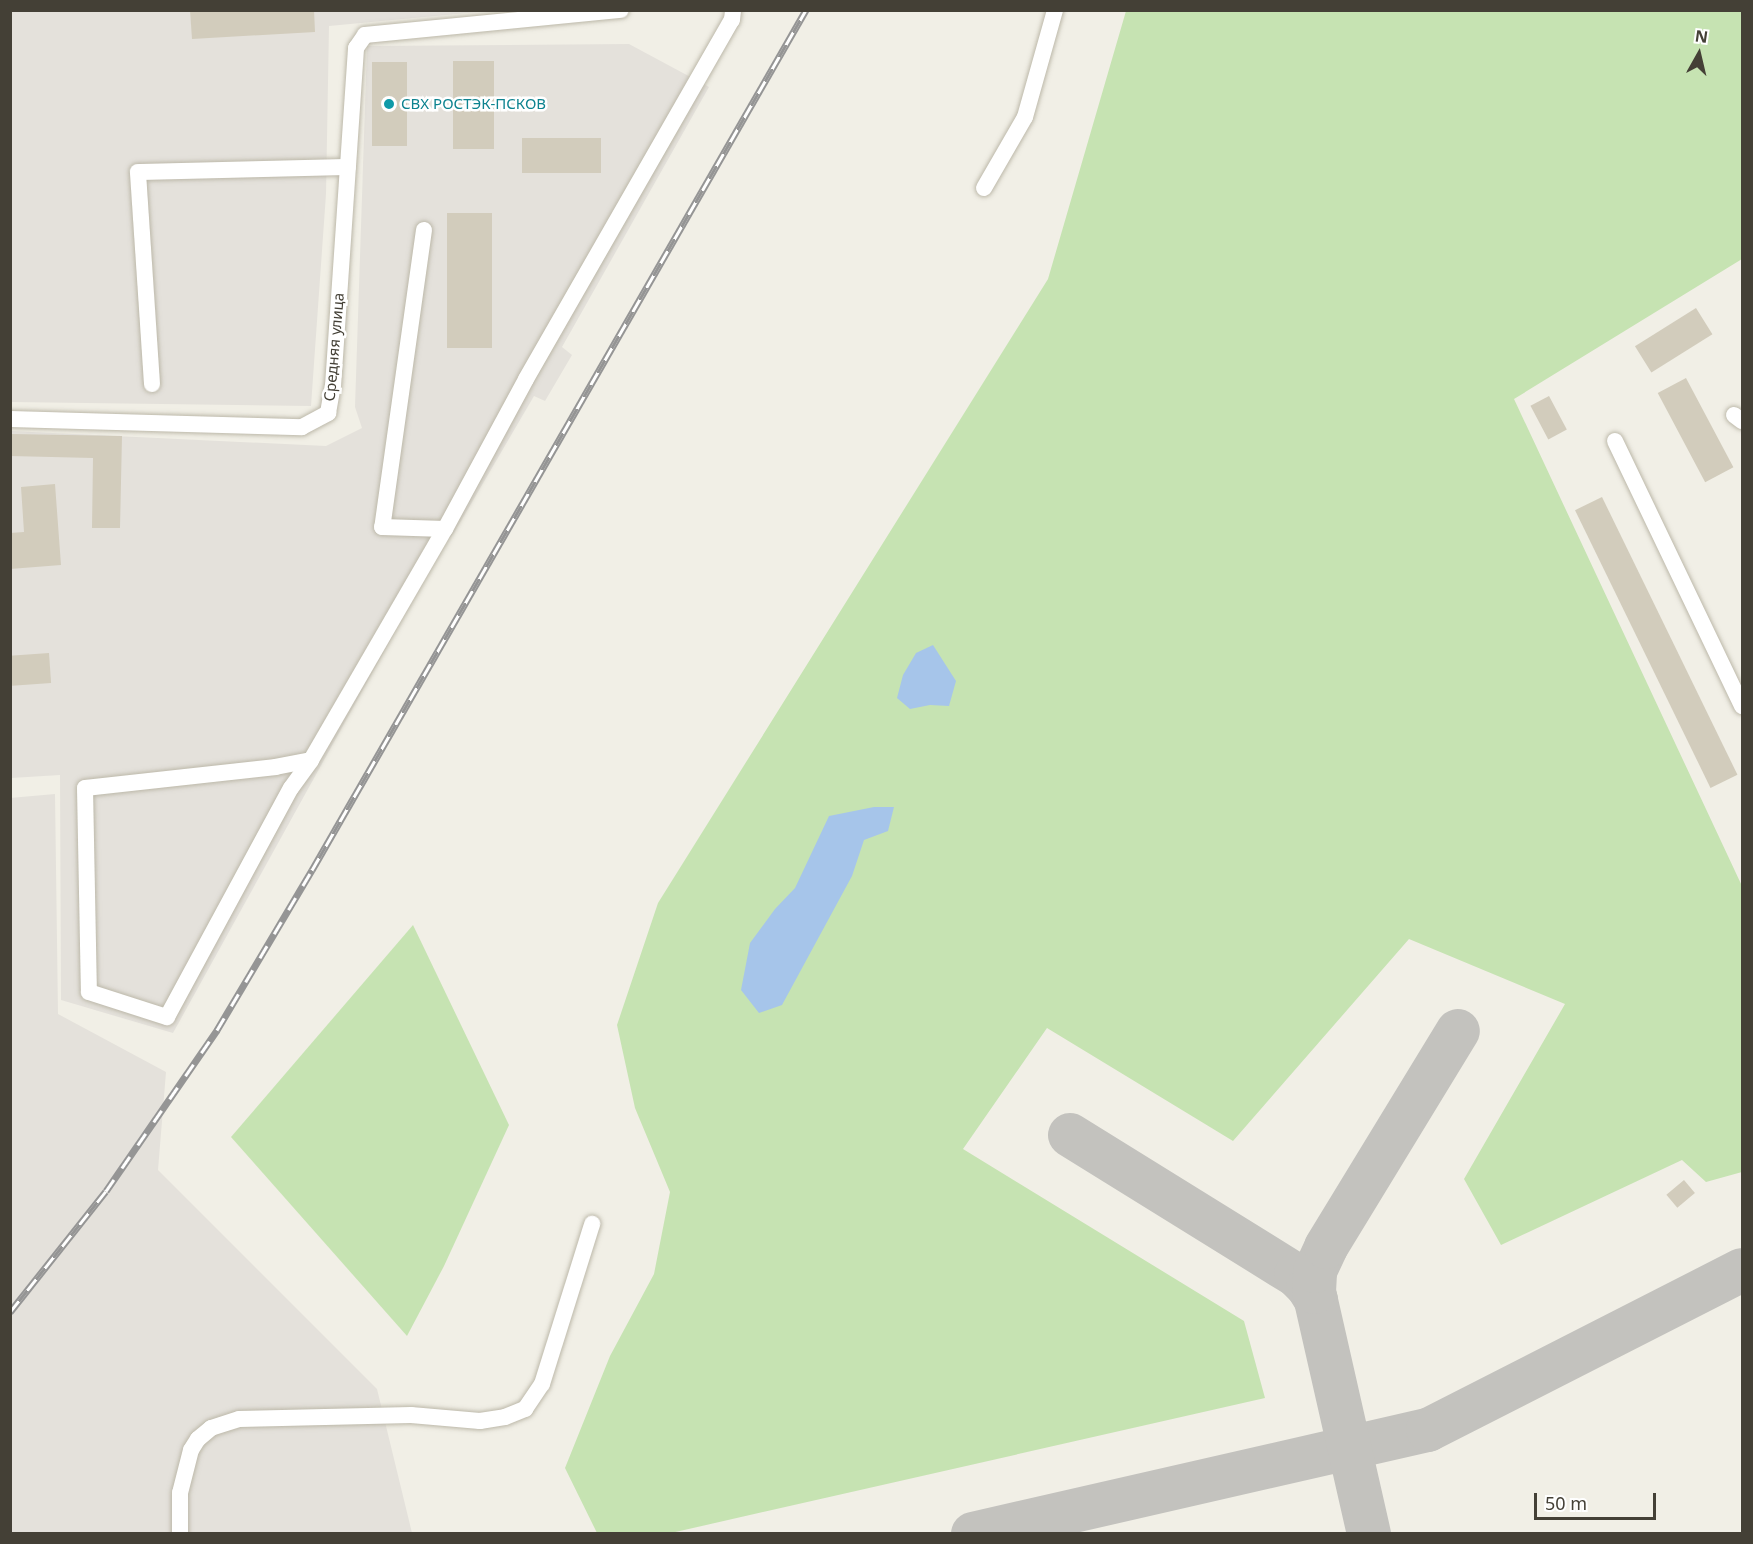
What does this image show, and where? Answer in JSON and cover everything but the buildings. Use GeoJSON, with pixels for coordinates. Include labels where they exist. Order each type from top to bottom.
{"type":"FeatureCollection","features":[{"type":"Feature","properties":{"kind":"street","name":"Средняя улица"},"geometry":{"type":"LineString","coordinates":[[10,419],[302,427],[328,413],[333,386],[356,48],[365,35],[621,10]]}},
{"type":"Feature","properties":{"kind":"street"},"geometry":{"type":"LineString","coordinates":[[310,760],[276,767],[85,788],[89,992],[167,1017],[291,788],[310,760],[444,529],[526,379],[732,20],[733,10]]}},
{"type":"Feature","properties":{"kind":"street"},"geometry":{"type":"LineString","coordinates":[[984,188],[1025,117],[1055,10]]}},
{"type":"Feature","properties":{"kind":"street"},"geometry":{"type":"LineString","coordinates":[[152,384],[138,172],[348,167]]}},
{"type":"Feature","properties":{"kind":"street"},"geometry":{"type":"LineString","coordinates":[[424,230],[382,527],[444,529]]}},
{"type":"Feature","properties":{"kind":"street"},"geometry":{"type":"LineString","coordinates":[[1615,441],[1743,706]]}},
{"type":"Feature","properties":{"kind":"street"},"geometry":{"type":"LineString","coordinates":[[180,1533],[180,1493],[190,1450],[198,1439],[211,1428],[238,1419],[411,1415],[480,1421],[505,1417],[525,1409],[542,1384],[592,1224]]}},
{"type":"Feature","properties":{"kind":"shaded area"},"geometry":{"type":"Polygon","coordinates":[[[11,11],[488,11],[329,26],[326,194],[311,406],[11,402],[11,11]]]}},
{"type":"Feature","properties":{"kind":"shaded area"},"geometry":{"type":"Polygon","coordinates":[[[629,44],[709,87],[562,347],[572,355],[545,401],[534,396],[454,533],[443,545],[173,1033],[61,1000],[60,775],[11,778],[11,431],[326,446],[362,428],[355,407],[367,46],[629,44]]]}},
{"type":"Feature","properties":{"kind":"shaded area"},"geometry":{"type":"Polygon","coordinates":[[[55,794],[58,1014],[166,1072],[158,1170],[377,1389],[412,1533],[11,1533],[10,798],[55,794]]]}},
{"type":"Feature","properties":{"kind":"green space"},"geometry":{"type":"Polygon","coordinates":[[[1126,11],[1742,11],[1742,259],[1514,399],[1742,886],[1742,1172],[1706,1182],[1682,1160],[1501,1245],[1464,1179],[1565,1004],[1409,939],[1233,1141],[1047,1028],[963,1149],[1244,1321],[1265,1398],[671,1533],[597,1533],[565,1468],[610,1356],[654,1274],[670,1192],[635,1108],[617,1025],[658,903],[1048,279],[1126,11]]]}},
{"type":"Feature","properties":{"kind":"green space"},"geometry":{"type":"Polygon","coordinates":[[[413,925],[509,1125],[444,1266],[407,1336],[231,1137],[413,925]]]}},
{"type":"Feature","properties":{"kind":"water"},"geometry":{"type":"Polygon","coordinates":[[[933,645],[956,681],[949,706],[930,705],[910,709],[897,698],[903,675],[916,653],[933,645]]]}},
{"type":"Feature","properties":{"kind":"water"},"geometry":{"type":"Polygon","coordinates":[[[874,807],[894,807],[888,831],[864,840],[852,876],[782,1005],[759,1013],[741,990],[750,943],[775,909],[795,888],[829,816],[874,807]]]}},
{"type":"Feature","properties":{"kind":"taxiway"},"geometry":{"type":"LineString","coordinates":[[1369,1534],[1314,1292],[1315,1271],[1326,1247],[1458,1031]]}},
{"type":"Feature","properties":{"kind":"taxiway"},"geometry":{"type":"LineString","coordinates":[[1070,1135],[1296,1275],[1308,1287],[1316,1300]]}},
{"type":"Feature","properties":{"kind":"taxiway"},"geometry":{"type":"LineString","coordinates":[[973,1534],[1428,1430],[1742,1270]]}},
{"type":"Feature","properties":{"kind":"railway"},"geometry":{"type":"LineString","coordinates":[[10,1312],[106,1191],[217,1030],[312,870],[806,10]]}},
{"type":"Feature","properties":{"kind":"place","name":"СВХ РОСТЭК-ПСКОВ"},"geometry":{"type":"Point","coordinates":[389,104]}}]}
